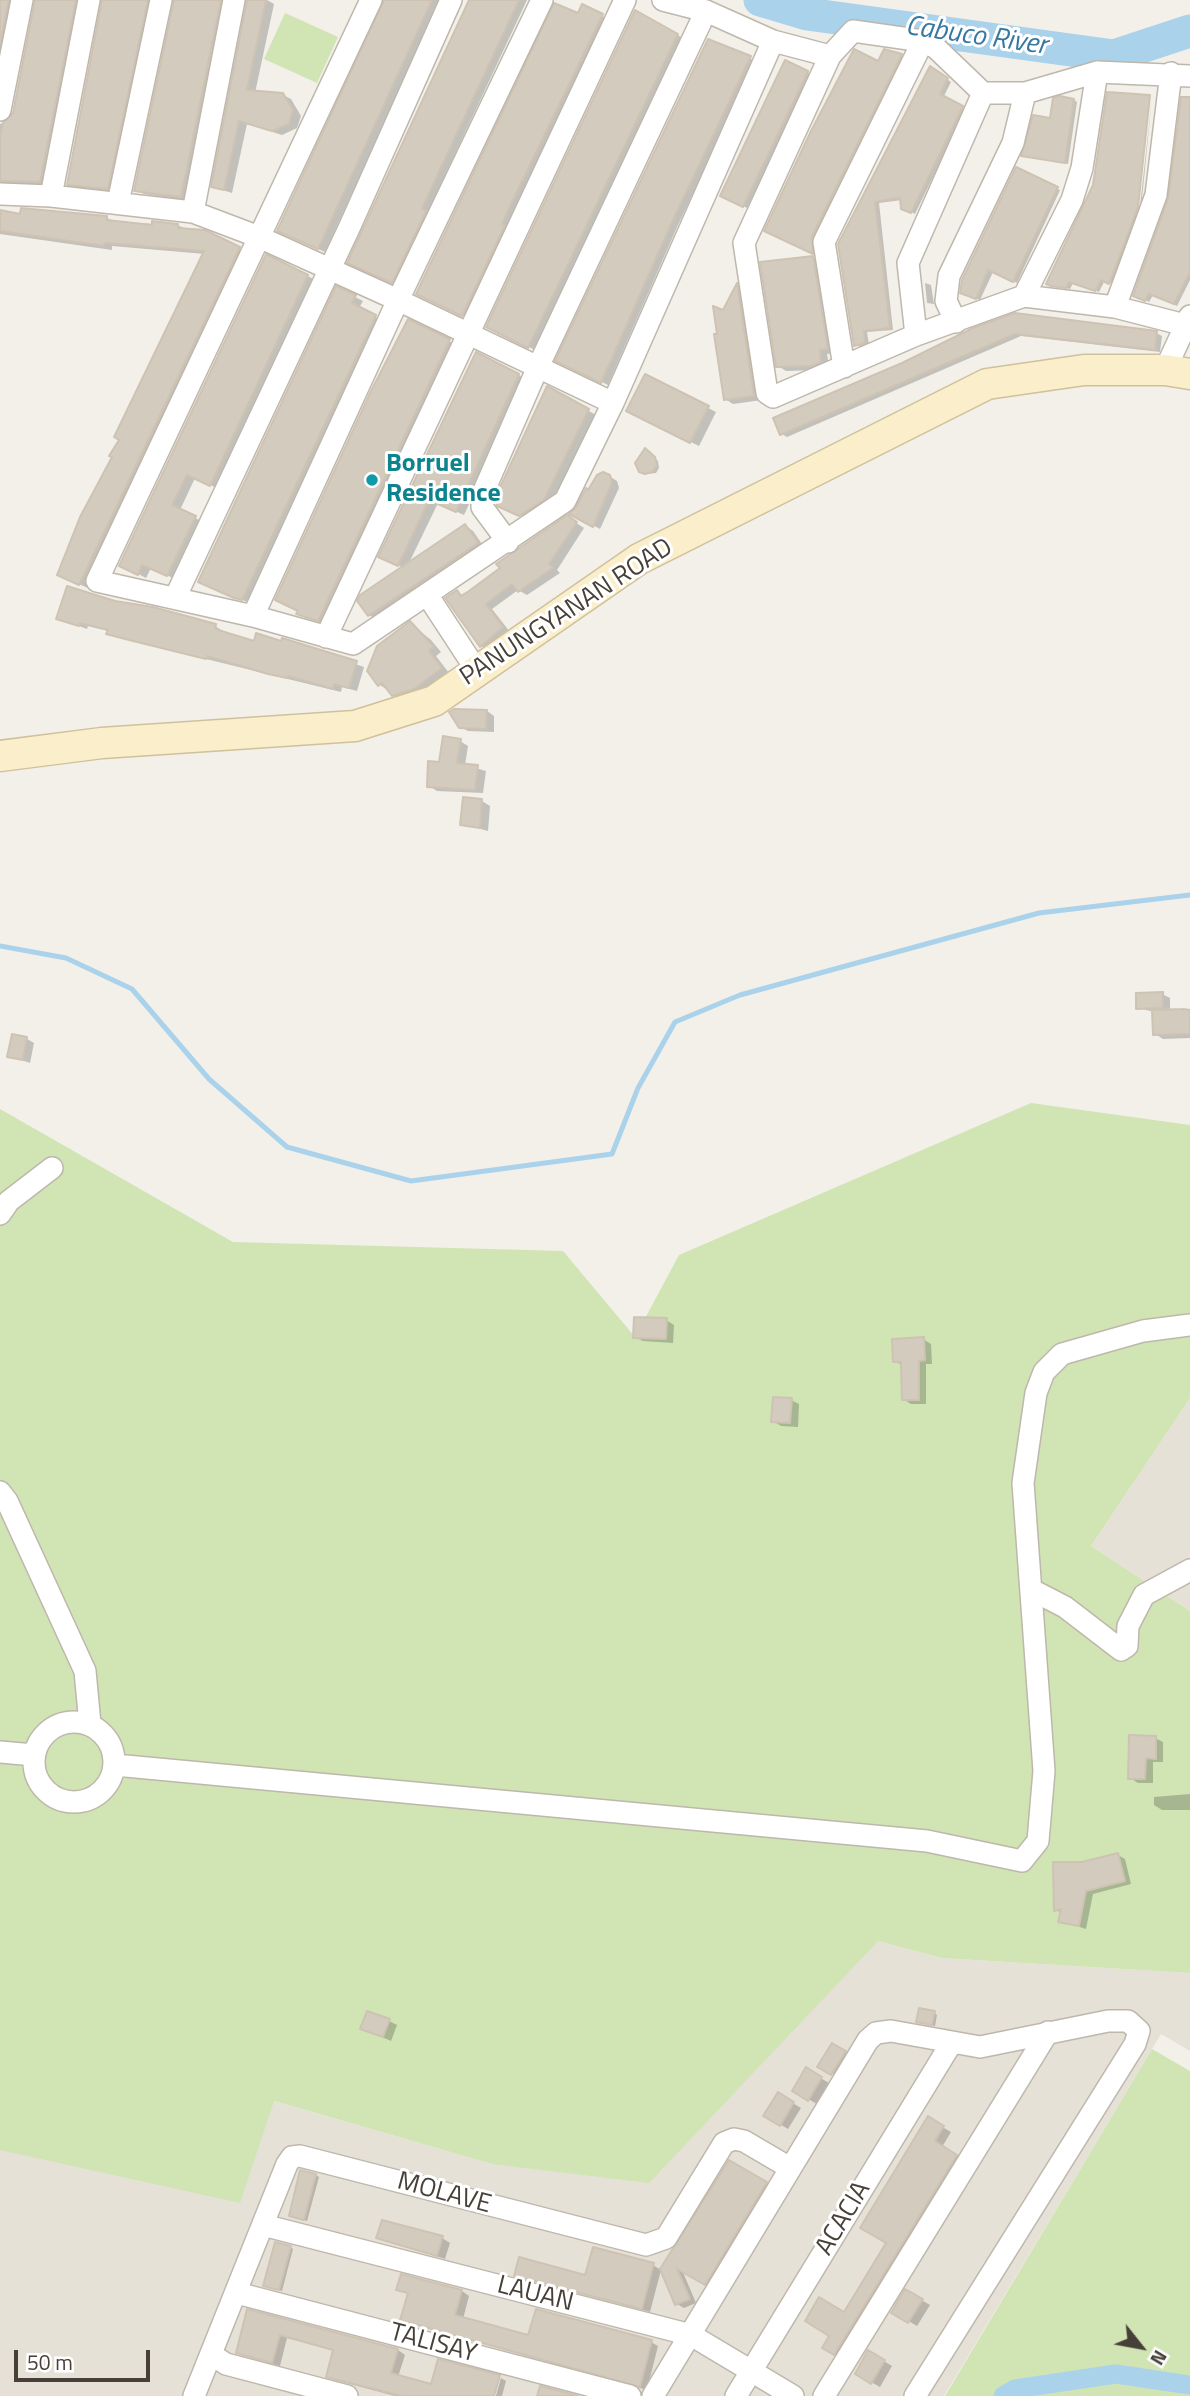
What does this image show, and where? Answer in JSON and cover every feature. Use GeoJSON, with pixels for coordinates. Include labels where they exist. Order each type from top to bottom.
{"type":"FeatureCollection","features":[{"type":"Feature","properties":{"kind":"street"},"geometry":{"type":"LineString","coordinates":[[0,110],[22,0]]}},
{"type":"Feature","properties":{"kind":"street"},"geometry":{"type":"LineString","coordinates":[[51,197],[89,0]]}},
{"type":"Feature","properties":{"kind":"street"},"geometry":{"type":"LineString","coordinates":[[118,204],[161,0]]}},
{"type":"Feature","properties":{"kind":"street"},"geometry":{"type":"LineString","coordinates":[[193,212],[234,0]]}},
{"type":"Feature","properties":{"kind":"street"},"geometry":{"type":"LineString","coordinates":[[372,0],[97,581],[253,616],[353,644],[428,596],[565,501],[613,403],[773,41]]}},
{"type":"Feature","properties":{"kind":"street"},"geometry":{"type":"LineString","coordinates":[[175,598],[330,270],[451,0]]}},
{"type":"Feature","properties":{"kind":"street"},"geometry":{"type":"LineString","coordinates":[[253,616],[398,300],[542,0]]}},
{"type":"Feature","properties":{"kind":"street"},"geometry":{"type":"LineString","coordinates":[[326,637],[625,0]]}},
{"type":"Feature","properties":{"kind":"street"},"geometry":{"type":"LineString","coordinates":[[663,0],[706,12],[773,41],[830,56]]}},
{"type":"Feature","properties":{"kind":"street"},"geometry":{"type":"LineString","coordinates":[[508,542],[482,507],[483,493],[538,367],[706,12]]}},
{"type":"Feature","properties":{"kind":"street"},"geometry":{"type":"LineString","coordinates":[[1115,307],[1156,194],[1181,75],[1097,72],[1025,93],[984,93],[936,48],[923,41],[853,31],[830,56],[744,243],[769,396],[773,397],[916,335],[1024,296],[1115,307],[1187,320],[1178,372]]}},
{"type":"Feature","properties":{"kind":"street"},"geometry":{"type":"LineString","coordinates":[[845,367],[824,242],[923,41]]}},
{"type":"Feature","properties":{"kind":"street"},"geometry":{"type":"LineString","coordinates":[[1024,296],[1072,200],[1082,168],[1097,72]]}},
{"type":"Feature","properties":{"kind":"street"},"geometry":{"type":"LineString","coordinates":[[916,335],[908,264],[984,93]]}},
{"type":"Feature","properties":{"kind":"street"},"geometry":{"type":"LineString","coordinates":[[956,322],[946,301],[949,276],[1013,143],[1025,93]]}},
{"type":"Feature","properties":{"kind":"street"},"geometry":{"type":"LineString","coordinates":[[0,194],[193,212],[259,237],[398,300],[613,403]]}},
{"type":"Feature","properties":{"kind":"street","name":"PANUNGYANAN ROAD"},"geometry":{"type":"LineString","coordinates":[[0,757],[102,743],[355,726],[434,701],[639,559],[987,384],[1084,370],[1178,372]]}},
{"type":"Feature","properties":{"kind":"street"},"geometry":{"type":"LineString","coordinates":[[428,596],[477,671]]}},
{"type":"Feature","properties":{"kind":"street"},"geometry":{"type":"LineString","coordinates":[[0,1214],[9,1202],[52,1168]]}},
{"type":"Feature","properties":{"kind":"street"},"geometry":{"type":"LineString","coordinates":[[115,1765],[927,1841],[1022,1861],[1038,1841],[1044,1771],[1034,1667],[1032,1590],[1023,1483],[1036,1393],[1044,1372],[1062,1354],[1143,1331],[1190,1325]]}},
{"type":"Feature","properties":{"kind":"street"},"geometry":{"type":"LineString","coordinates":[[0,1492],[7,1501],[85,1671],[90,1724]]}},
{"type":"Feature","properties":{"kind":"street"},"geometry":{"type":"LineString","coordinates":[[1032,1590],[1065,1607],[1121,1650],[1127,1646],[1128,1626],[1144,1594],[1190,1570]]}},
{"type":"Feature","properties":{"kind":"street"},"geometry":{"type":"LineString","coordinates":[[60,1724],[90,1724],[98,1729],[111,1745],[115,1765],[107,1786],[91,1799],[69,1802],[59,1800],[42,1786],[37,1777],[34,1755],[43,1737],[60,1724]]}},
{"type":"Feature","properties":{"kind":"street"},"geometry":{"type":"LineString","coordinates":[[0,1752],[34,1755]]}},
{"type":"Feature","properties":{"kind":"street"},"geometry":{"type":"LineString","coordinates":[[653,2396],[868,2040],[876,2033],[891,2031],[980,2047],[1108,2021],[1128,2021],[1139,2032],[1128,2055],[915,2396]]}},
{"type":"Feature","properties":{"kind":"street"},"geometry":{"type":"LineString","coordinates":[[824,2396],[1048,2032]]}},
{"type":"Feature","properties":{"kind":"street","name":"ACACIA"},"geometry":{"type":"LineString","coordinates":[[737,2396],[951,2042]]}},
{"type":"Feature","properties":{"kind":"street","name":"MOLAVE"},"geometry":{"type":"LineString","coordinates":[[194,2396],[292,2157],[300,2156],[646,2245],[666,2238],[724,2143],[734,2139],[744,2141],[790,2168]]}},
{"type":"Feature","properties":{"kind":"street","name":"LAUAN"},"geometry":{"type":"LineString","coordinates":[[263,2225],[691,2335],[793,2396]]}},
{"type":"Feature","properties":{"kind":"street","name":"TALISAY"},"geometry":{"type":"LineString","coordinates":[[237,2293],[630,2396]]}},
{"type":"Feature","properties":{"kind":"street"},"geometry":{"type":"LineString","coordinates":[[212,2355],[226,2364],[347,2396]]}},
{"type":"Feature","properties":{"kind":"shaded area"},"geometry":{"type":"Polygon","coordinates":[[[1190,1398],[1190,1611],[1091,1546],[1190,1398]]]}},
{"type":"Feature","properties":{"kind":"shaded area"},"geometry":{"type":"Polygon","coordinates":[[[878,1941],[942,1958],[1190,1973],[1190,2051],[1161,2034],[944,2396],[0,2396],[0,2139],[273,2101],[492,2164],[805,1994],[878,1941]]]}},
{"type":"Feature","properties":{"kind":"green space"},"geometry":{"type":"Polygon","coordinates":[[[285,13],[338,37],[317,83],[264,59],[285,13]]]}},
{"type":"Feature","properties":{"kind":"green space"},"geometry":{"type":"Polygon","coordinates":[[[1031,1103],[1190,1125],[1190,1398],[1091,1546],[1190,1611],[1190,1973],[942,1958],[878,1941],[649,2183],[492,2164],[274,2101],[240,2203],[0,2150],[0,1109],[233,1242],[563,1251],[635,1337],[679,1255],[1031,1103]]]}},
{"type":"Feature","properties":{"kind":"green space"},"geometry":{"type":"Polygon","coordinates":[[[1152,2049],[1190,2071],[1190,2396],[945,2396],[1152,2049]]]}},
{"type":"Feature","properties":{"kind":"building"},"geometry":{"type":"Polygon","coordinates":[[[0,0],[9,0],[0,43],[0,0]]]}},
{"type":"Feature","properties":{"kind":"building"},"geometry":{"type":"Polygon","coordinates":[[[35,0],[76,0],[40,182],[0,181],[0,136],[3,123],[13,113],[35,0]]]}},
{"type":"Feature","properties":{"kind":"building"},"geometry":{"type":"Polygon","coordinates":[[[102,0],[148,0],[108,189],[67,185],[102,0]]]}},
{"type":"Feature","properties":{"kind":"building"},"geometry":{"type":"Polygon","coordinates":[[[174,0],[221,0],[181,197],[134,191],[174,0]]]}},
{"type":"Feature","properties":{"kind":"building"},"geometry":{"type":"Polygon","coordinates":[[[247,0],[266,0],[247,90],[283,93],[293,110],[289,124],[272,131],[239,121],[224,190],[211,187],[247,0]]]}},
{"type":"Feature","properties":{"kind":"building"},"geometry":{"type":"Polygon","coordinates":[[[384,0],[432,0],[318,249],[277,231],[384,0]]]}},
{"type":"Feature","properties":{"kind":"building"},"geometry":{"type":"Polygon","coordinates":[[[469,0],[519,0],[430,191],[422,209],[426,211],[392,283],[347,263],[469,0]]]}},
{"type":"Feature","properties":{"kind":"building"},"geometry":{"type":"Polygon","coordinates":[[[554,3],[578,13],[582,4],[603,14],[511,204],[502,224],[505,225],[462,316],[416,294],[554,3]]]}},
{"type":"Feature","properties":{"kind":"building"},"geometry":{"type":"Polygon","coordinates":[[[635,10],[678,34],[528,348],[486,327],[635,10]]]}},
{"type":"Feature","properties":{"kind":"building"},"geometry":{"type":"Polygon","coordinates":[[[708,39],[751,56],[672,222],[601,383],[555,361],[708,39]]]}},
{"type":"Feature","properties":{"kind":"building"},"geometry":{"type":"Polygon","coordinates":[[[854,49],[878,61],[884,49],[902,54],[812,236],[813,254],[764,231],[811,131],[854,49]]]}},
{"type":"Feature","properties":{"kind":"building"},"geometry":{"type":"Polygon","coordinates":[[[785,60],[808,71],[743,207],[720,196],[785,60]]]}},
{"type":"Feature","properties":{"kind":"building"},"geometry":{"type":"Polygon","coordinates":[[[930,66],[948,78],[940,94],[963,106],[911,213],[901,209],[900,198],[875,202],[890,328],[864,331],[865,343],[854,346],[838,244],[930,66]]]}},
{"type":"Feature","properties":{"kind":"building"},"geometry":{"type":"Polygon","coordinates":[[[1107,92],[1150,95],[1138,207],[1109,284],[1101,280],[1095,291],[1069,282],[1066,288],[1051,286],[1046,284],[1093,185],[1107,92]]]}},
{"type":"Feature","properties":{"kind":"building"},"geometry":{"type":"Polygon","coordinates":[[[1060,96],[1074,99],[1065,163],[1021,156],[1033,115],[1050,118],[1053,98],[1060,96]]]}},
{"type":"Feature","properties":{"kind":"building"},"geometry":{"type":"Polygon","coordinates":[[[1181,97],[1190,97],[1190,272],[1174,304],[1149,294],[1145,301],[1133,296],[1168,199],[1181,97]]]}},
{"type":"Feature","properties":{"kind":"building"},"geometry":{"type":"Polygon","coordinates":[[[1016,167],[1058,187],[1013,282],[988,270],[976,299],[960,293],[962,280],[1016,167]]]}},
{"type":"Feature","properties":{"kind":"building"},"geometry":{"type":"Polygon","coordinates":[[[21,208],[107,216],[107,220],[152,225],[152,221],[178,224],[178,228],[205,230],[240,247],[79,585],[57,575],[80,517],[112,457],[109,456],[119,440],[114,437],[204,251],[105,243],[104,246],[0,231],[0,210],[20,214],[21,208]]]}},
{"type":"Feature","properties":{"kind":"building"},"geometry":{"type":"Polygon","coordinates":[[[266,254],[308,275],[210,486],[187,475],[172,505],[196,516],[167,576],[142,565],[138,575],[119,566],[266,254]]]}},
{"type":"Feature","properties":{"kind":"building"},"geometry":{"type":"Polygon","coordinates":[[[813,256],[828,349],[820,350],[821,362],[811,366],[776,367],[760,262],[813,256]]]}},
{"type":"Feature","properties":{"kind":"building"},"geometry":{"type":"Polygon","coordinates":[[[737,283],[754,396],[724,400],[714,334],[717,334],[713,306],[723,310],[737,283]]]}},
{"type":"Feature","properties":{"kind":"building"},"geometry":{"type":"Polygon","coordinates":[[[336,286],[356,295],[352,303],[376,315],[242,600],[234,598],[198,582],[336,286]]]}},
{"type":"Feature","properties":{"kind":"building"},"geometry":{"type":"Polygon","coordinates":[[[1015,313],[1157,331],[1155,350],[1015,334],[780,435],[773,418],[902,363],[973,328],[1015,313]]]}},
{"type":"Feature","properties":{"kind":"building"},"geometry":{"type":"Polygon","coordinates":[[[408,319],[450,339],[318,621],[296,614],[298,611],[275,600],[371,391],[408,319]]]}},
{"type":"Feature","properties":{"kind":"building"},"geometry":{"type":"Polygon","coordinates":[[[476,352],[519,374],[456,512],[429,500],[398,566],[378,557],[476,352]]]}},
{"type":"Feature","properties":{"kind":"building"},"geometry":{"type":"Polygon","coordinates":[[[645,374],[709,406],[690,443],[626,411],[645,374]]]}},
{"type":"Feature","properties":{"kind":"building"},"geometry":{"type":"Polygon","coordinates":[[[547,386],[589,409],[544,500],[519,516],[497,506],[496,496],[547,386]]]}},
{"type":"Feature","properties":{"kind":"building"},"geometry":{"type":"Polygon","coordinates":[[[645,448],[655,457],[657,465],[652,472],[645,474],[639,472],[635,463],[645,448]]]}},
{"type":"Feature","properties":{"kind":"building"},"geometry":{"type":"Polygon","coordinates":[[[603,472],[610,475],[612,483],[593,527],[569,514],[586,488],[588,490],[597,475],[603,472]]]}},
{"type":"Feature","properties":{"kind":"building"},"geometry":{"type":"Polygon","coordinates":[[[567,515],[577,522],[549,564],[553,568],[518,592],[512,584],[486,604],[503,627],[480,647],[445,598],[457,590],[461,596],[469,591],[500,568],[496,564],[567,515]]]}},
{"type":"Feature","properties":{"kind":"building"},"geometry":{"type":"Polygon","coordinates":[[[465,524],[478,543],[368,616],[357,601],[360,595],[465,524]]]}},
{"type":"Feature","properties":{"kind":"building"},"geometry":{"type":"Polygon","coordinates":[[[67,586],[115,601],[153,607],[216,624],[215,629],[254,641],[256,633],[281,641],[282,638],[357,661],[349,688],[334,684],[333,689],[288,676],[268,674],[207,656],[206,659],[106,634],[108,630],[56,619],[67,586]]]}},
{"type":"Feature","properties":{"kind":"building"},"geometry":{"type":"Polygon","coordinates":[[[410,621],[434,647],[429,651],[442,668],[414,689],[392,696],[382,683],[378,686],[367,671],[377,646],[410,621]]]}},
{"type":"Feature","properties":{"kind":"building"},"geometry":{"type":"Polygon","coordinates":[[[454,709],[487,710],[486,729],[459,728],[449,712],[454,709]]]}},
{"type":"Feature","properties":{"kind":"building"},"geometry":{"type":"Polygon","coordinates":[[[443,736],[461,739],[457,763],[478,765],[475,790],[427,787],[428,761],[439,762],[443,736]]]}},
{"type":"Feature","properties":{"kind":"building"},"geometry":{"type":"Polygon","coordinates":[[[463,797],[482,799],[480,828],[460,825],[463,797]]]}},
{"type":"Feature","properties":{"kind":"building"},"geometry":{"type":"Polygon","coordinates":[[[1163,992],[1163,1008],[1136,1009],[1136,993],[1163,992]]]}},
{"type":"Feature","properties":{"kind":"building"},"geometry":{"type":"Polygon","coordinates":[[[1152,1010],[1190,1010],[1190,1034],[1153,1035],[1152,1010]]]}},
{"type":"Feature","properties":{"kind":"building"},"geometry":{"type":"Polygon","coordinates":[[[12,1034],[27,1037],[23,1060],[7,1057],[12,1034]]]}},
{"type":"Feature","properties":{"kind":"building"},"geometry":{"type":"Polygon","coordinates":[[[634,1317],[667,1318],[666,1339],[633,1338],[634,1317]]]}},
{"type":"Feature","properties":{"kind":"building"},"geometry":{"type":"Polygon","coordinates":[[[924,1337],[925,1360],[919,1361],[919,1400],[902,1400],[901,1362],[893,1362],[892,1339],[924,1337]]]}},
{"type":"Feature","properties":{"kind":"building"},"geometry":{"type":"Polygon","coordinates":[[[773,1397],[792,1398],[790,1423],[771,1422],[773,1397]]]}},
{"type":"Feature","properties":{"kind":"building"},"geometry":{"type":"Polygon","coordinates":[[[1129,1735],[1156,1736],[1156,1759],[1146,1758],[1145,1779],[1128,1779],[1129,1735]]]}},
{"type":"Feature","properties":{"kind":"building"},"geometry":{"type":"Polygon","coordinates":[[[1118,1853],[1125,1881],[1086,1891],[1079,1926],[1058,1922],[1061,1909],[1054,1911],[1053,1862],[1082,1862],[1118,1853]]]}},
{"type":"Feature","properties":{"kind":"building"},"geometry":{"type":"Polygon","coordinates":[[[919,2008],[935,2011],[932,2025],[916,2022],[919,2008]]]}},
{"type":"Feature","properties":{"kind":"building"},"geometry":{"type":"Polygon","coordinates":[[[367,2011],[390,2019],[383,2037],[360,2029],[367,2011]]]}},
{"type":"Feature","properties":{"kind":"building"},"geometry":{"type":"Polygon","coordinates":[[[832,2043],[846,2051],[831,2075],[817,2067],[832,2043]]]}},
{"type":"Feature","properties":{"kind":"building"},"geometry":{"type":"Polygon","coordinates":[[[806,2067],[822,2077],[808,2101],[792,2091],[806,2067]]]}},
{"type":"Feature","properties":{"kind":"building"},"geometry":{"type":"Polygon","coordinates":[[[778,2092],[794,2102],[780,2126],[763,2116],[778,2092]]]}},
{"type":"Feature","properties":{"kind":"building"},"geometry":{"type":"Polygon","coordinates":[[[928,2116],[944,2126],[935,2141],[957,2155],[834,2355],[822,2348],[829,2336],[805,2321],[819,2297],[844,2312],[886,2243],[860,2228],[928,2116]]]}},
{"type":"Feature","properties":{"kind":"building"},"geometry":{"type":"Polygon","coordinates":[[[729,2160],[767,2182],[705,2285],[677,2269],[690,2299],[675,2305],[660,2269],[729,2160]]]}},
{"type":"Feature","properties":{"kind":"building"},"geometry":{"type":"Polygon","coordinates":[[[300,2170],[316,2174],[304,2220],[289,2216],[300,2170]]]}},
{"type":"Feature","properties":{"kind":"building"},"geometry":{"type":"Polygon","coordinates":[[[382,2220],[443,2236],[437,2256],[376,2238],[382,2220]]]}},
{"type":"Feature","properties":{"kind":"building"},"geometry":{"type":"Polygon","coordinates":[[[275,2242],[291,2246],[279,2290],[263,2286],[275,2242]]]}},
{"type":"Feature","properties":{"kind":"building"},"geometry":{"type":"Polygon","coordinates":[[[593,2247],[654,2263],[642,2309],[514,2276],[519,2257],[585,2275],[593,2247]]]}},
{"type":"Feature","properties":{"kind":"building"},"geometry":{"type":"Polygon","coordinates":[[[401,2274],[462,2290],[455,2315],[528,2335],[536,2309],[652,2340],[640,2387],[400,2320],[408,2293],[396,2290],[401,2274]]]}},
{"type":"Feature","properties":{"kind":"building"},"geometry":{"type":"Polygon","coordinates":[[[905,2289],[923,2299],[908,2323],[891,2313],[905,2289]]]}},
{"type":"Feature","properties":{"kind":"building"},"geometry":{"type":"Polygon","coordinates":[[[247,2309],[398,2349],[391,2373],[431,2384],[438,2359],[500,2375],[494,2396],[402,2396],[326,2377],[333,2350],[280,2335],[272,2363],[236,2353],[247,2309]]]}},
{"type":"Feature","properties":{"kind":"building"},"geometry":{"type":"Polygon","coordinates":[[[868,2350],[885,2360],[871,2384],[855,2374],[868,2350]]]}},
{"type":"Feature","properties":{"kind":"building"},"geometry":{"type":"Polygon","coordinates":[[[540,2386],[578,2396],[537,2396],[540,2386]]]}},
{"type":"Feature","properties":{"kind":"waterway","name":"Cabuco River"},"geometry":{"type":"LineString","coordinates":[[760,0],[807,14],[1114,56],[1190,31]]}},
{"type":"Feature","properties":{"kind":"waterway"},"geometry":{"type":"LineString","coordinates":[[0,946],[66,958],[132,989],[209,1079],[287,1147],[411,1181],[612,1154],[638,1088],[675,1022],[740,995],[1039,913],[1190,895]]}},
{"type":"Feature","properties":{"kind":"waterway"},"geometry":{"type":"LineString","coordinates":[[1003,2396],[1015,2389],[1116,2374],[1190,2385]]}},
{"type":"Feature","properties":{"kind":"place","name":"Borruel Residence"},"geometry":{"type":"Point","coordinates":[372,480]}}]}
